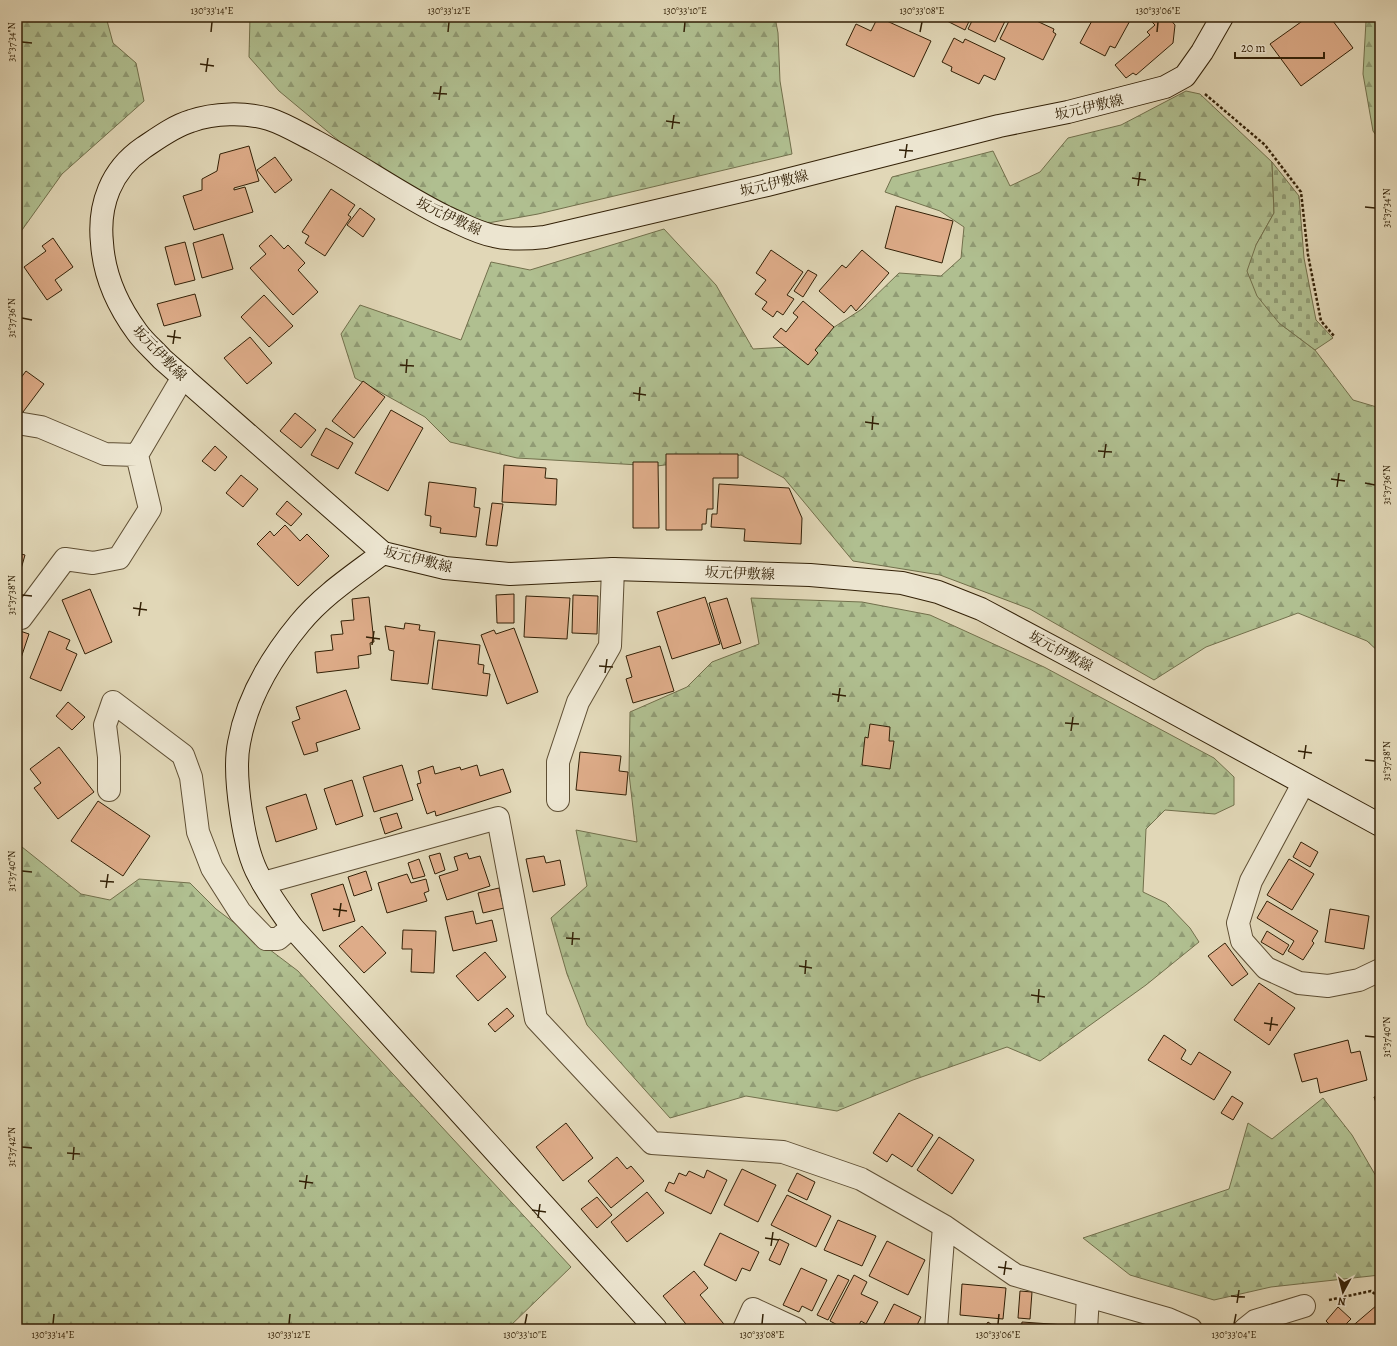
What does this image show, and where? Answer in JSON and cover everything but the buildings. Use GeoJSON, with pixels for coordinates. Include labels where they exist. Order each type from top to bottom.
{"type":"FeatureCollection","features":[{"type":"Feature","properties":{"kind":"street","name":"坂元伊敷線"},"geometry":{"type":"LineString","coordinates":[[1222,17],[1202,52],[1185,76],[1165,87],[1136,96],[999,126],[767,185],[545,237],[521,240],[494,236],[469,228],[416,202],[314,141],[268,119],[217,115],[190,121],[163,134],[138,152],[122,167],[108,188],[101,218],[103,259],[112,287],[125,314],[137,333],[162,359],[383,553],[445,568],[510,574],[613,569],[810,575],[902,583],[938,592],[981,609],[1090,666],[1380,825]]}},
{"type":"Feature","properties":{"kind":"street"},"geometry":{"type":"LineString","coordinates":[[21,618],[65,558],[93,563],[119,558],[150,509],[137,456],[183,377]]}},
{"type":"Feature","properties":{"kind":"street"},"geometry":{"type":"LineString","coordinates":[[17,423],[41,427],[105,454],[137,456]]}},
{"type":"Feature","properties":{"kind":"street"},"geometry":{"type":"LineString","coordinates":[[383,553],[323,599],[300,623],[268,668],[248,709],[238,744],[238,792],[248,844],[258,875],[275,904],[292,927],[656,1329]]}},
{"type":"Feature","properties":{"kind":"street"},"geometry":{"type":"LineString","coordinates":[[558,800],[558,762],[578,702],[610,646],[613,569]]}},
{"type":"Feature","properties":{"kind":"street"},"geometry":{"type":"LineString","coordinates":[[109,790],[109,757],[105,725],[113,702],[183,754],[191,777],[198,832],[212,868],[240,912],[266,939],[278,939],[292,927]]}},
{"type":"Feature","properties":{"kind":"street"},"geometry":{"type":"LineString","coordinates":[[1303,784],[1251,881],[1238,923],[1242,941],[1266,968],[1299,983],[1328,986],[1359,980],[1380,970]]}},
{"type":"Feature","properties":{"kind":"street"},"geometry":{"type":"LineString","coordinates":[[263,883],[498,818],[536,1019],[652,1143],[783,1152],[861,1179],[944,1226],[1016,1275],[1168,1319],[1191,1329]]}},
{"type":"Feature","properties":{"kind":"street"},"geometry":{"type":"LineString","coordinates":[[936,1329],[944,1226]]}},
{"type":"Feature","properties":{"kind":"street"},"geometry":{"type":"LineString","coordinates":[[1086,1329],[1088,1297]]}},
{"type":"Feature","properties":{"kind":"street"},"geometry":{"type":"LineString","coordinates":[[1245,1329],[1254,1321],[1304,1306]]}},
{"type":"Feature","properties":{"kind":"street"},"geometry":{"type":"LineString","coordinates":[[744,1329],[753,1309],[796,1329]]}},
{"type":"Feature","properties":{"kind":"path"},"geometry":{"type":"LineString","coordinates":[[1185,76],[1265,145],[1301,192],[1308,255],[1321,321],[1334,336]]}},
{"type":"Feature","properties":{"kind":"path"},"geometry":{"type":"LineString","coordinates":[[1304,1306],[1371,1291],[1380,1298]]}},
{"type":"Feature","properties":{"kind":"green space"},"geometry":{"type":"Polygon","coordinates":[[[17,17],[106,17],[113,43],[136,63],[144,101],[62,174],[17,237],[17,17]]]}},
{"type":"Feature","properties":{"kind":"green space"},"geometry":{"type":"Polygon","coordinates":[[[250,17],[741,17],[744,19],[775,17],[778,33],[780,81],[792,154],[538,214],[488,223],[436,215],[374,170],[279,91],[249,57],[250,17]]]}},
{"type":"Feature","properties":{"kind":"green space"},"geometry":{"type":"Polygon","coordinates":[[[1369,17],[1380,17],[1380,141],[1373,131],[1363,74],[1366,21],[1369,17]]]}},
{"type":"Feature","properties":{"kind":"green space"},"geometry":{"type":"Polygon","coordinates":[[[1186,91],[1200,94],[1272,162],[1274,213],[1256,245],[1279,323],[1315,350],[1353,400],[1380,408],[1380,653],[1367,641],[1298,613],[1206,647],[1154,680],[1030,609],[940,575],[853,561],[784,478],[741,455],[657,466],[517,458],[450,442],[425,417],[355,378],[341,334],[360,305],[461,340],[491,262],[530,270],[664,229],[716,285],[753,349],[805,346],[862,309],[899,273],[941,276],[961,258],[964,227],[940,211],[885,192],[892,177],[993,151],[1010,186],[1040,172],[1068,138],[1121,125],[1186,91]]]}},
{"type":"Feature","properties":{"kind":"green space"},"geometry":{"type":"Polygon","coordinates":[[[1272,162],[1299,196],[1304,258],[1316,320],[1333,338],[1315,350],[1279,323],[1257,296],[1247,271],[1256,245],[1274,213],[1272,162]]]}},
{"type":"Feature","properties":{"kind":"green space"},"geometry":{"type":"Polygon","coordinates":[[[751,598],[862,602],[930,615],[1044,667],[1214,758],[1234,777],[1234,805],[1215,814],[1165,810],[1146,829],[1143,892],[1166,903],[1190,928],[1199,942],[1146,985],[1040,1061],[1007,1047],[913,1080],[837,1111],[746,1096],[670,1118],[587,1025],[567,974],[551,918],[587,886],[576,830],[637,842],[629,774],[630,712],[687,687],[712,662],[759,644],[751,598]]]}},
{"type":"Feature","properties":{"kind":"green space"},"geometry":{"type":"Polygon","coordinates":[[[17,843],[81,894],[110,900],[139,879],[190,883],[216,909],[298,971],[571,1267],[507,1329],[17,1329],[17,843]]]}},
{"type":"Feature","properties":{"kind":"green space"},"geometry":{"type":"Polygon","coordinates":[[[1323,1098],[1352,1135],[1380,1183],[1380,1275],[1271,1287],[1214,1300],[1130,1275],[1083,1238],[1229,1189],[1248,1123],[1272,1139],[1323,1098]]]}}]}
